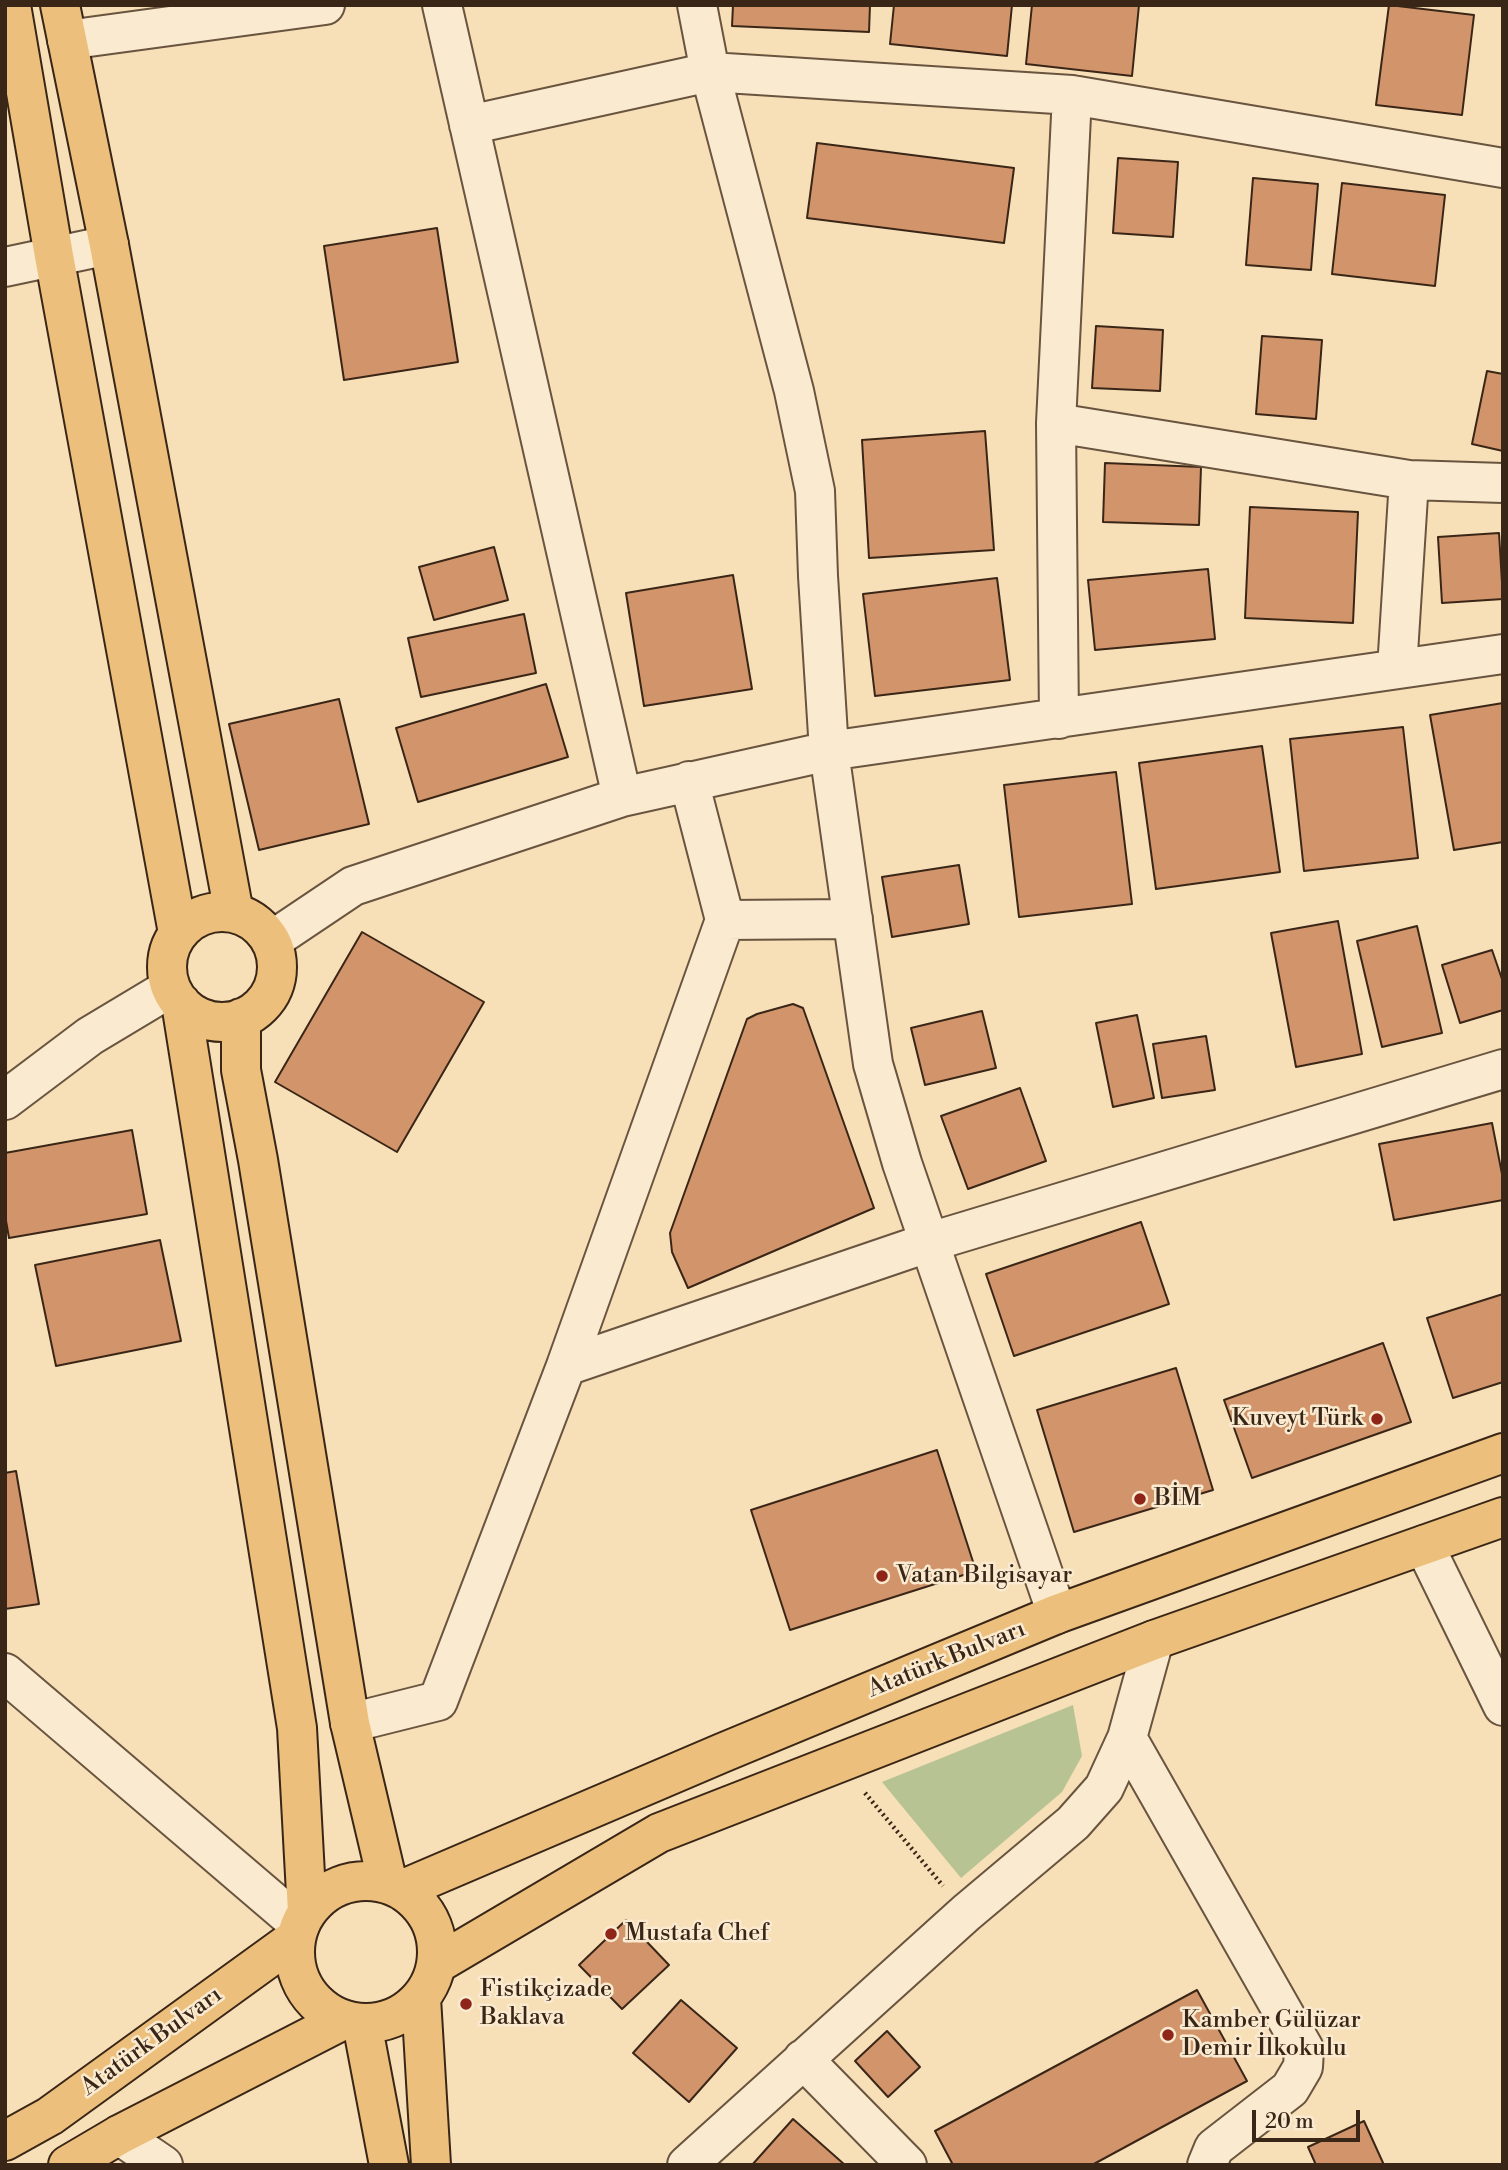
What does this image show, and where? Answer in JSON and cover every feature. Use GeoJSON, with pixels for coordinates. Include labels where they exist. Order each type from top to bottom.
{"type":"FeatureCollection","features":[{"type":"Feature","properties":{"kind":"main road"},"geometry":{"type":"LineString","coordinates":[[10,5],[178,933]]}},
{"type":"Feature","properties":{"kind":"main road"},"geometry":{"type":"LineString","coordinates":[[63,23],[109,245],[234,913]]}},
{"type":"Feature","properties":{"kind":"main road"},"geometry":{"type":"LineString","coordinates":[[176,995],[190,1012],[211,1021],[230,1022],[257,1010],[270,995],[277,977],[278,965],[271,942],[262,928],[245,916],[234,913],[206,914],[189,922],[178,933],[168,952],[166,971],[176,995],[297,1728],[301,1925],[294,1953],[300,1982],[317,2005],[329,2014],[352,2022],[379,2023],[409,2009],[421,1998],[431,1982],[437,1965],[438,1947],[430,1922],[416,1900],[395,1887],[373,1881],[343,1884],[323,1896],[301,1925]]}},
{"type":"Feature","properties":{"kind":"main road"},"geometry":{"type":"LineString","coordinates":[[241,1018],[241,1070],[350,1723],[395,1887]]}},
{"type":"Feature","properties":{"kind":"main road","name":"Atatürk Bulvarı"},"geometry":{"type":"LineString","coordinates":[[395,1887],[1057,1614],[1503,1453]]}},
{"type":"Feature","properties":{"kind":"main road"},"geometry":{"type":"LineString","coordinates":[[437,1965],[659,1833],[1154,1640],[1503,1517]]}},
{"type":"Feature","properties":{"kind":"main road","name":"Atatürk Bulvarı"},"geometry":{"type":"LineString","coordinates":[[5,2141],[50,2116],[301,1925]]}},
{"type":"Feature","properties":{"kind":"main road"},"geometry":{"type":"LineString","coordinates":[[421,1998],[432,2165]]}},
{"type":"Feature","properties":{"kind":"main road"},"geometry":{"type":"LineString","coordinates":[[68,2165],[119,2135],[352,2022]]}},
{"type":"Feature","properties":{"kind":"main road"},"geometry":{"type":"LineString","coordinates":[[352,2022],[389,2165]]}},
{"type":"Feature","properties":{"kind":"street"},"geometry":{"type":"LineString","coordinates":[[63,23],[325,5]]}},
{"type":"Feature","properties":{"kind":"street"},"geometry":{"type":"LineString","coordinates":[[442,5],[622,797]]}},
{"type":"Feature","properties":{"kind":"street"},"geometry":{"type":"LineString","coordinates":[[697,5],[710,72],[794,391],[815,491],[829,751],[873,1064],[902,1163],[1057,1614]]}},
{"type":"Feature","properties":{"kind":"street"},"geometry":{"type":"LineString","coordinates":[[469,125],[710,72],[1072,95],[1503,168]]}},
{"type":"Feature","properties":{"kind":"street"},"geometry":{"type":"LineString","coordinates":[[1059,719],[1056,423],[1072,95]]}},
{"type":"Feature","properties":{"kind":"street"},"geometry":{"type":"LineString","coordinates":[[5,267],[109,245]]}},
{"type":"Feature","properties":{"kind":"street"},"geometry":{"type":"LineString","coordinates":[[1056,423],[1409,480],[1503,483]]}},
{"type":"Feature","properties":{"kind":"street"},"geometry":{"type":"LineString","coordinates":[[1397,669],[1409,480]]}},
{"type":"Feature","properties":{"kind":"street"},"geometry":{"type":"LineString","coordinates":[[271,942],[353,886],[622,797],[829,751],[1503,654]]}},
{"type":"Feature","properties":{"kind":"street"},"geometry":{"type":"LineString","coordinates":[[350,1723],[438,1700],[566,1366],[725,920],[689,782]]}},
{"type":"Feature","properties":{"kind":"street"},"geometry":{"type":"LineString","coordinates":[[725,920],[853,919]]}},
{"type":"Feature","properties":{"kind":"street"},"geometry":{"type":"LineString","coordinates":[[5,1100],[90,1036],[176,995]]}},
{"type":"Feature","properties":{"kind":"street"},"geometry":{"type":"LineString","coordinates":[[566,1366],[930,1242],[1503,1069]]}},
{"type":"Feature","properties":{"kind":"street"},"geometry":{"type":"LineString","coordinates":[[1424,1545],[1503,1706]]}},
{"type":"Feature","properties":{"kind":"street"},"geometry":{"type":"LineString","coordinates":[[687,2165],[966,1913],[1073,1823],[1104,1788],[1127,1738],[1154,1640]]}},
{"type":"Feature","properties":{"kind":"street"},"geometry":{"type":"LineString","coordinates":[[5,1674],[301,1925]]}},
{"type":"Feature","properties":{"kind":"street"},"geometry":{"type":"LineString","coordinates":[[1127,1738],[1304,2049],[1303,2067],[1290,2088],[1214,2148],[1207,2165]]}},
{"type":"Feature","properties":{"kind":"street"},"geometry":{"type":"LineString","coordinates":[[803,2059],[907,2165]]}},
{"type":"Feature","properties":{"kind":"street"},"geometry":{"type":"LineString","coordinates":[[119,2135],[163,2165]]}},
{"type":"Feature","properties":{"kind":"path"},"geometry":{"type":"LineString","coordinates":[[838,1762],[966,1913]]}},
{"type":"Feature","properties":{"kind":"green space"},"geometry":{"type":"Polygon","coordinates":[[[1073,1705],[1082,1756],[1062,1792],[961,1878],[882,1782],[1073,1705]]]}},
{"type":"Feature","properties":{"kind":"building"},"geometry":{"type":"Polygon","coordinates":[[[733,5],[870,5],[869,32],[732,26],[733,5]]]}},
{"type":"Feature","properties":{"kind":"building"},"geometry":{"type":"Polygon","coordinates":[[[894,5],[1012,5],[1007,56],[890,44],[894,5]]]}},
{"type":"Feature","properties":{"kind":"building"},"geometry":{"type":"Polygon","coordinates":[[[1032,5],[1139,5],[1132,76],[1026,64],[1032,5]]]}},
{"type":"Feature","properties":{"kind":"building"},"geometry":{"type":"Polygon","coordinates":[[[1389,5],[1474,15],[1462,115],[1376,105],[1389,5]]]}},
{"type":"Feature","properties":{"kind":"building"},"geometry":{"type":"Polygon","coordinates":[[[817,143],[1014,168],[1004,243],[807,218],[817,143]]]}},
{"type":"Feature","properties":{"kind":"building"},"geometry":{"type":"Polygon","coordinates":[[[1118,158],[1178,162],[1173,237],[1113,233],[1118,158]]]}},
{"type":"Feature","properties":{"kind":"building"},"geometry":{"type":"Polygon","coordinates":[[[1253,178],[1318,184],[1311,270],[1246,265],[1253,178]]]}},
{"type":"Feature","properties":{"kind":"building"},"geometry":{"type":"Polygon","coordinates":[[[1342,183],[1445,195],[1435,286],[1332,274],[1342,183]]]}},
{"type":"Feature","properties":{"kind":"building"},"geometry":{"type":"Polygon","coordinates":[[[437,228],[458,362],[344,380],[324,246],[437,228]]]}},
{"type":"Feature","properties":{"kind":"building"},"geometry":{"type":"Polygon","coordinates":[[[1096,326],[1163,330],[1160,391],[1092,388],[1096,326]]]}},
{"type":"Feature","properties":{"kind":"building"},"geometry":{"type":"Polygon","coordinates":[[[1262,336],[1322,340],[1316,419],[1256,414],[1262,336]]]}},
{"type":"Feature","properties":{"kind":"building"},"geometry":{"type":"Polygon","coordinates":[[[1487,371],[1503,374],[1503,451],[1472,444],[1487,371]]]}},
{"type":"Feature","properties":{"kind":"building"},"geometry":{"type":"Polygon","coordinates":[[[985,431],[994,550],[869,558],[862,440],[985,431]]]}},
{"type":"Feature","properties":{"kind":"building"},"geometry":{"type":"Polygon","coordinates":[[[1105,463],[1201,467],[1199,525],[1103,522],[1105,463]]]}},
{"type":"Feature","properties":{"kind":"building"},"geometry":{"type":"Polygon","coordinates":[[[1250,507],[1358,512],[1353,623],[1245,618],[1250,507]]]}},
{"type":"Feature","properties":{"kind":"building"},"geometry":{"type":"Polygon","coordinates":[[[1499,533],[1503,599],[1442,603],[1438,537],[1499,533]]]}},
{"type":"Feature","properties":{"kind":"building"},"geometry":{"type":"Polygon","coordinates":[[[494,547],[508,600],[434,620],[419,567],[494,547]]]}},
{"type":"Feature","properties":{"kind":"building"},"geometry":{"type":"Polygon","coordinates":[[[1208,569],[1215,639],[1095,650],[1088,580],[1208,569]]]}},
{"type":"Feature","properties":{"kind":"building"},"geometry":{"type":"Polygon","coordinates":[[[733,575],[752,689],[644,706],[626,593],[733,575]]]}},
{"type":"Feature","properties":{"kind":"building"},"geometry":{"type":"Polygon","coordinates":[[[997,578],[1010,680],[875,696],[863,594],[997,578]]]}},
{"type":"Feature","properties":{"kind":"building"},"geometry":{"type":"Polygon","coordinates":[[[524,614],[536,673],[421,697],[408,638],[524,614]]]}},
{"type":"Feature","properties":{"kind":"building"},"geometry":{"type":"Polygon","coordinates":[[[546,684],[568,757],[418,802],[396,728],[546,684]]]}},
{"type":"Feature","properties":{"kind":"building"},"geometry":{"type":"Polygon","coordinates":[[[339,699],[369,824],[259,850],[229,724],[339,699]]]}},
{"type":"Feature","properties":{"kind":"building"},"geometry":{"type":"Polygon","coordinates":[[[1503,703],[1503,842],[1454,850],[1430,715],[1503,703]]]}},
{"type":"Feature","properties":{"kind":"building"},"geometry":{"type":"Polygon","coordinates":[[[1403,727],[1418,858],[1304,871],[1290,739],[1403,727]]]}},
{"type":"Feature","properties":{"kind":"building"},"geometry":{"type":"Polygon","coordinates":[[[1262,746],[1280,872],[1156,889],[1139,763],[1262,746]]]}},
{"type":"Feature","properties":{"kind":"building"},"geometry":{"type":"Polygon","coordinates":[[[1116,772],[1132,904],[1019,917],[1004,785],[1116,772]]]}},
{"type":"Feature","properties":{"kind":"building"},"geometry":{"type":"Polygon","coordinates":[[[959,865],[969,924],[892,937],[882,877],[959,865]]]}},
{"type":"Feature","properties":{"kind":"building"},"geometry":{"type":"Polygon","coordinates":[[[1338,921],[1362,1054],[1296,1067],[1271,933],[1338,921]]]}},
{"type":"Feature","properties":{"kind":"building"},"geometry":{"type":"Polygon","coordinates":[[[1417,926],[1442,1033],[1382,1047],[1357,941],[1417,926]]]}},
{"type":"Feature","properties":{"kind":"building"},"geometry":{"type":"Polygon","coordinates":[[[362,932],[484,1002],[397,1152],[275,1082],[362,932]]]}},
{"type":"Feature","properties":{"kind":"building"},"geometry":{"type":"Polygon","coordinates":[[[1492,950],[1503,982],[1503,1010],[1460,1023],[1442,965],[1492,950]]]}},
{"type":"Feature","properties":{"kind":"building"},"geometry":{"type":"Polygon","coordinates":[[[793,1004],[803,1008],[874,1208],[688,1288],[672,1252],[670,1233],[747,1019],[793,1004]]]}},
{"type":"Feature","properties":{"kind":"building"},"geometry":{"type":"Polygon","coordinates":[[[982,1011],[996,1068],[925,1085],[911,1028],[982,1011]]]}},
{"type":"Feature","properties":{"kind":"building"},"geometry":{"type":"Polygon","coordinates":[[[1137,1015],[1154,1098],[1113,1107],[1096,1023],[1137,1015]]]}},
{"type":"Feature","properties":{"kind":"building"},"geometry":{"type":"Polygon","coordinates":[[[1206,1036],[1215,1090],[1162,1098],[1153,1044],[1206,1036]]]}},
{"type":"Feature","properties":{"kind":"building"},"geometry":{"type":"Polygon","coordinates":[[[1020,1088],[1046,1161],[968,1189],[941,1116],[1020,1088]]]}},
{"type":"Feature","properties":{"kind":"building"},"geometry":{"type":"Polygon","coordinates":[[[1492,1123],[1503,1179],[1503,1200],[1394,1220],[1379,1144],[1492,1123]]]}},
{"type":"Feature","properties":{"kind":"building"},"geometry":{"type":"Polygon","coordinates":[[[132,1130],[147,1214],[9,1238],[5,1215],[5,1153],[132,1130]]]}},
{"type":"Feature","properties":{"kind":"building"},"geometry":{"type":"Polygon","coordinates":[[[1141,1222],[1169,1304],[1014,1356],[986,1274],[1141,1222]]]}},
{"type":"Feature","properties":{"kind":"building"},"geometry":{"type":"Polygon","coordinates":[[[160,1240],[181,1341],[56,1366],[35,1265],[160,1240]]]}},
{"type":"Feature","properties":{"kind":"building"},"geometry":{"type":"Polygon","coordinates":[[[1503,1294],[1503,1382],[1453,1398],[1427,1318],[1503,1294]]]}},
{"type":"Feature","properties":{"kind":"building"},"geometry":{"type":"Polygon","coordinates":[[[1383,1343],[1411,1422],[1252,1478],[1224,1400],[1383,1343]]]}},
{"type":"Feature","properties":{"kind":"building"},"geometry":{"type":"Polygon","coordinates":[[[1176,1368],[1213,1490],[1074,1532],[1037,1410],[1176,1368]]]}},
{"type":"Feature","properties":{"kind":"building"},"geometry":{"type":"Polygon","coordinates":[[[937,1450],[976,1571],[790,1630],[751,1510],[937,1450]]]}},
{"type":"Feature","properties":{"kind":"building"},"geometry":{"type":"Polygon","coordinates":[[[16,1471],[39,1604],[5,1609],[5,1473],[16,1471]]]}},
{"type":"Feature","properties":{"kind":"building"},"geometry":{"type":"Polygon","coordinates":[[[626,1920],[669,1965],[622,2009],[579,1965],[626,1920]]]}},
{"type":"Feature","properties":{"kind":"building","name":"Kamber Gülüzar Demir İlkokulu"},"geometry":{"type":"Polygon","coordinates":[[[1197,1990],[1247,2081],[1092,2165],[953,2165],[935,2131],[1197,1990]]]}},
{"type":"Feature","properties":{"kind":"building"},"geometry":{"type":"Polygon","coordinates":[[[681,2000],[737,2048],[689,2102],[633,2053],[681,2000]]]}},
{"type":"Feature","properties":{"kind":"building"},"geometry":{"type":"Polygon","coordinates":[[[887,2031],[920,2067],[888,2097],[855,2061],[887,2031]]]}},
{"type":"Feature","properties":{"kind":"building"},"geometry":{"type":"Polygon","coordinates":[[[793,2119],[845,2165],[752,2165],[793,2119]]]}},
{"type":"Feature","properties":{"kind":"building"},"geometry":{"type":"Polygon","coordinates":[[[1364,2121],[1384,2165],[1316,2165],[1308,2147],[1364,2121]]]}},
{"type":"Feature","properties":{"kind":"place","name":"Kuveyt Türk"},"geometry":{"type":"Point","coordinates":[1377,1419]}},
{"type":"Feature","properties":{"kind":"place","name":"BİM"},"geometry":{"type":"Point","coordinates":[1140,1499]}},
{"type":"Feature","properties":{"kind":"place","name":"Vatan Bilgisayar"},"geometry":{"type":"Point","coordinates":[882,1576]}},
{"type":"Feature","properties":{"kind":"place","name":"Mustafa Chef"},"geometry":{"type":"Point","coordinates":[611,1934]}},
{"type":"Feature","properties":{"kind":"place","name":"Fistikçizade Baklava"},"geometry":{"type":"Point","coordinates":[466,2004]}},
{"type":"Feature","properties":{"kind":"place","name":"Kamber Gülüzar Demir İlkokulu"},"geometry":{"type":"Point","coordinates":[1168,2035]}}]}
